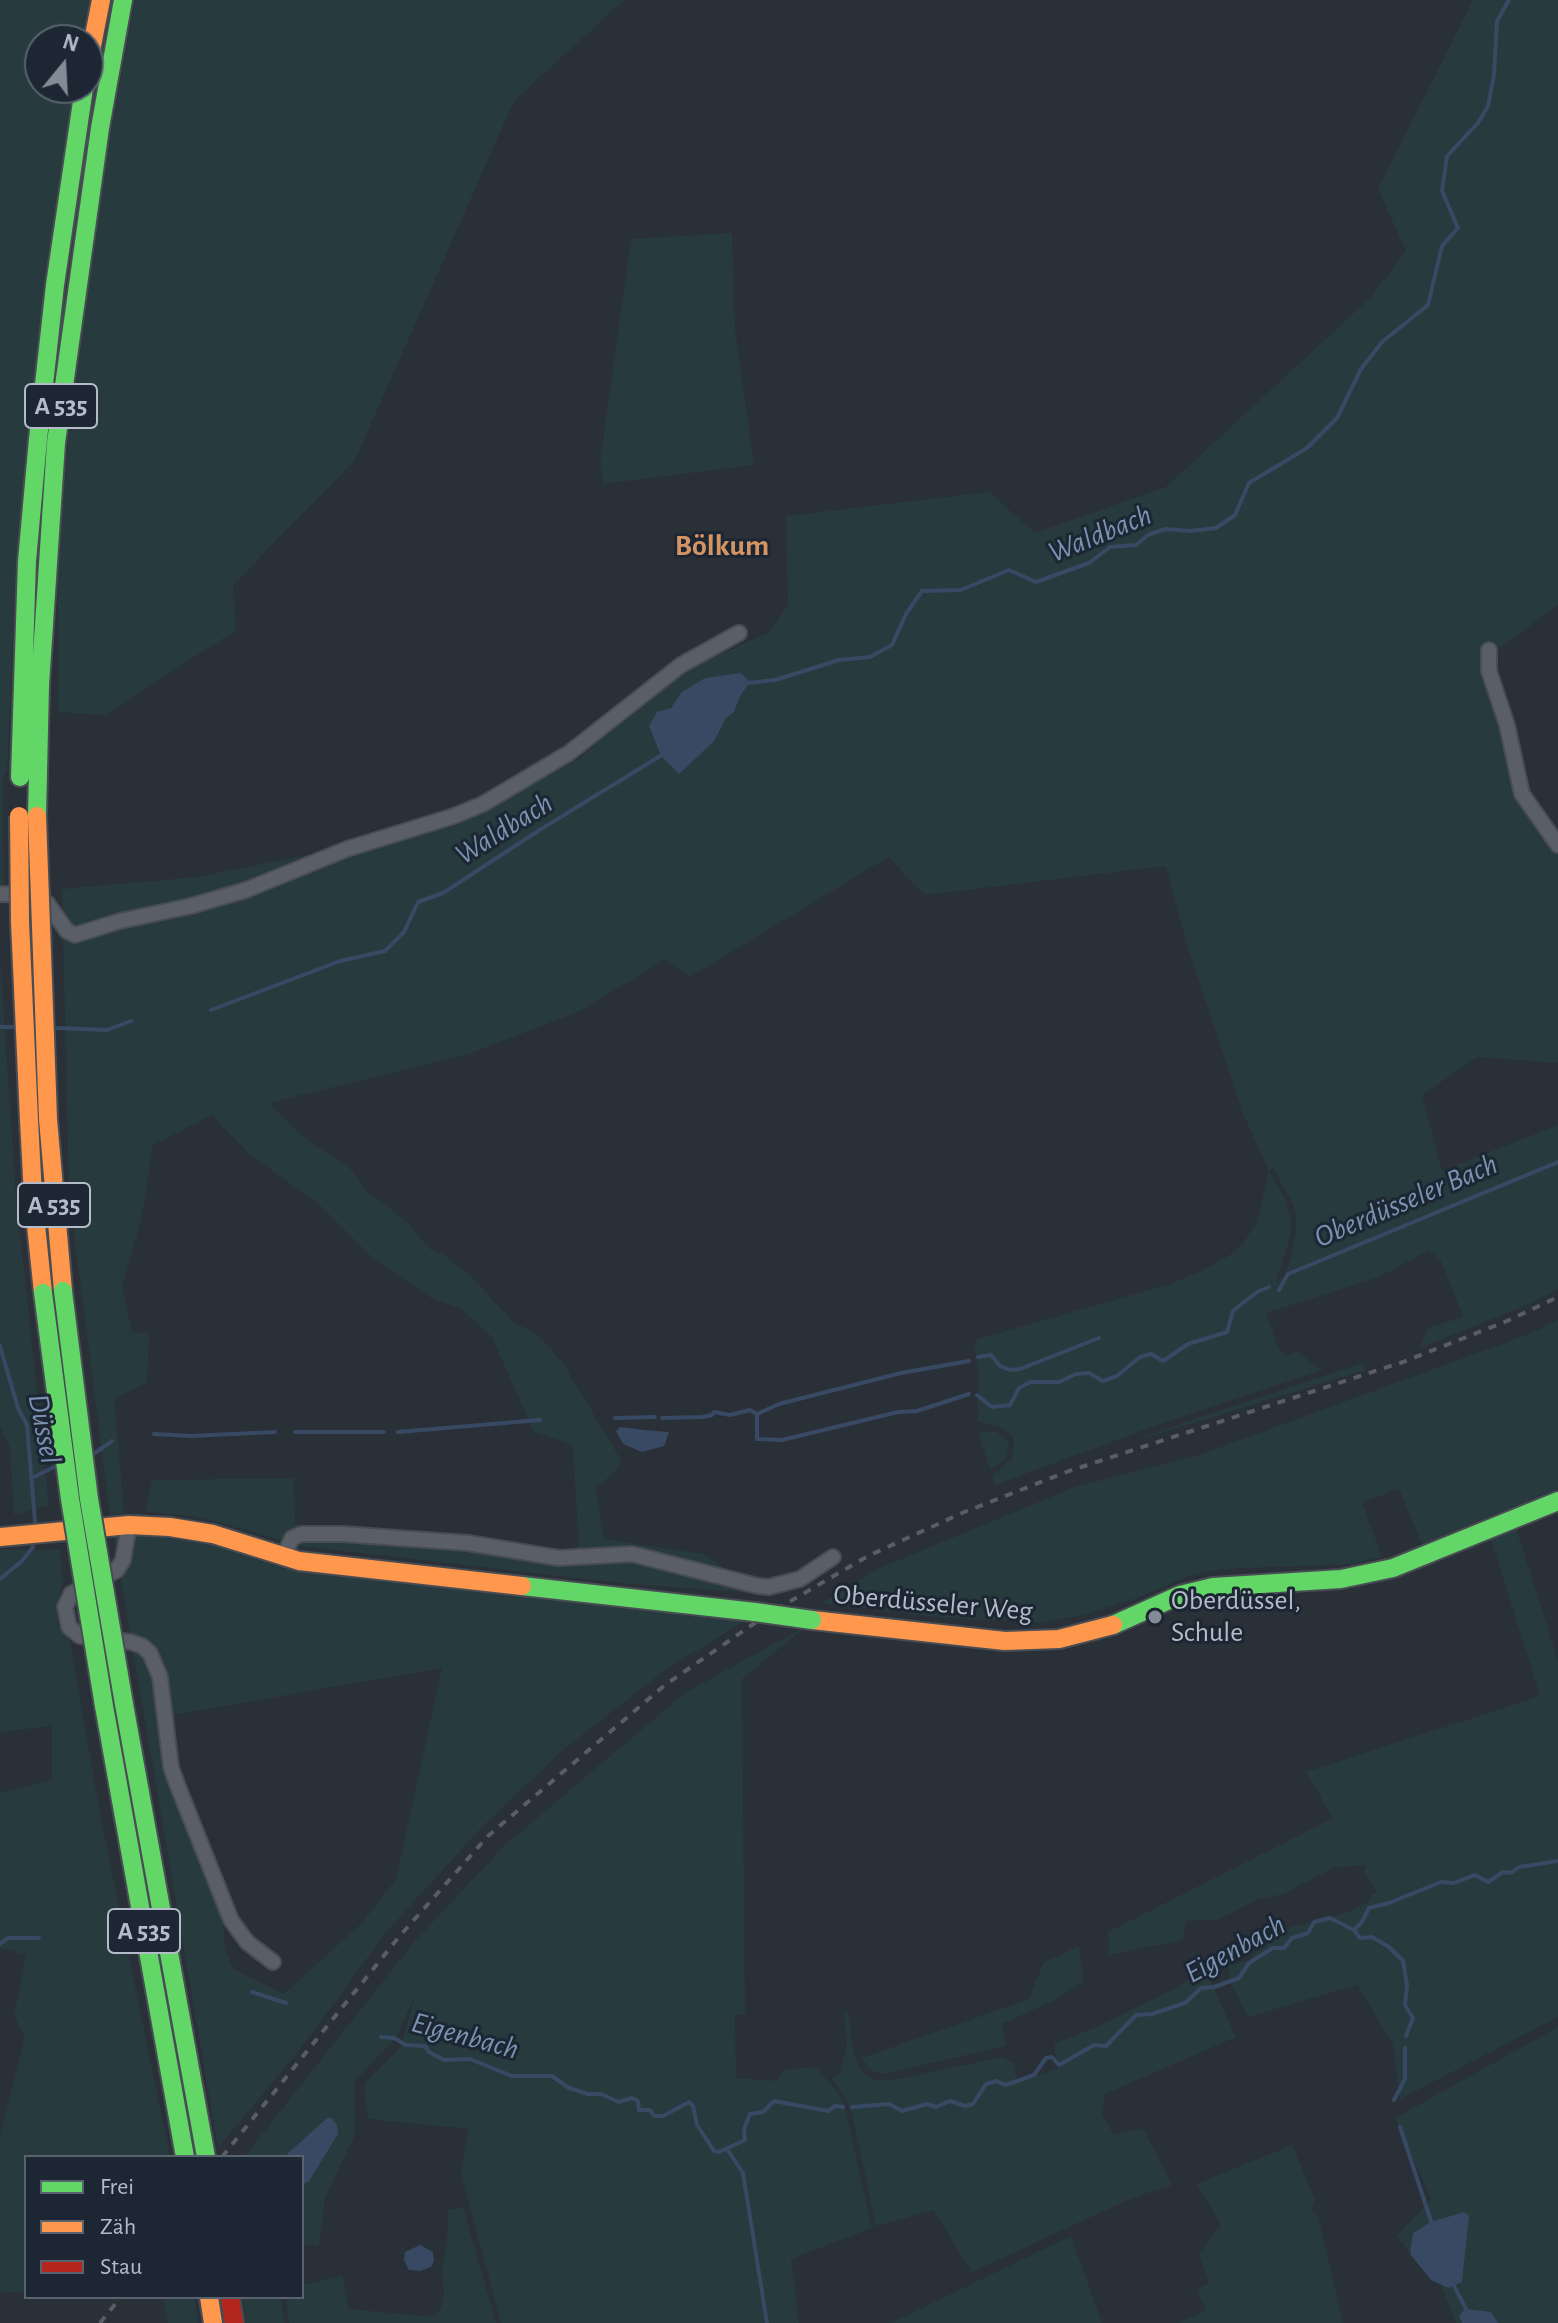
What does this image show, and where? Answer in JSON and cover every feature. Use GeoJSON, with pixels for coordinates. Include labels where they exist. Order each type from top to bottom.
{"type":"FeatureCollection","features":[{"type":"Feature","properties":{"kind":"main road"},"geometry":{"type":"LineString","coordinates":[[96,24],[101,0]]}},
{"type":"Feature","properties":{"kind":"main road","name":"A 535"},"geometry":{"type":"LineString","coordinates":[[123,0],[100,128],[56,443],[20,922],[33,1196],[70,1499],[185,2155]]}},
{"type":"Feature","properties":{"kind":"main road","name":"A 535"},"geometry":{"type":"LineString","coordinates":[[82,104],[55,285],[35,469],[21,682],[28,816],[53,1198],[89,1499],[205,2152]]}},
{"type":"Feature","properties":{"kind":"main road","name":"Oberdüsseler Weg"},"geometry":{"type":"LineString","coordinates":[[0,1537],[129,1525],[170,1527],[213,1534],[283,1557],[329,1565],[1005,1641],[1059,1639],[1097,1631],[1180,1595],[1206,1588],[1341,1579],[1393,1568],[1558,1501]]}},
{"type":"Feature","properties":{"kind":"main road"},"geometry":{"type":"LineString","coordinates":[[209,2299],[213,2323]]}},
{"type":"Feature","properties":{"kind":"main road"},"geometry":{"type":"LineString","coordinates":[[230,2299],[234,2323]]}},
{"type":"Feature","properties":{"kind":"street"},"geometry":{"type":"LineString","coordinates":[[0,894],[31,895],[47,903],[67,931],[75,935],[246,890],[347,849],[483,804],[569,753],[681,665],[739,633]]}},
{"type":"Feature","properties":{"kind":"street"},"geometry":{"type":"LineString","coordinates":[[1489,650],[1489,671],[1507,725],[1522,794],[1558,845]]}},
{"type":"Feature","properties":{"kind":"street"},"geometry":{"type":"LineString","coordinates":[[129,1525],[123,1560],[117,1570],[71,1594],[67,1600],[65,1607],[69,1627],[80,1636],[131,1642],[150,1653],[160,1677],[171,1767],[231,1920],[247,1942],[273,1962]]}},
{"type":"Feature","properties":{"kind":"street","name":"Oberdüsseler Weg"},"geometry":{"type":"LineString","coordinates":[[283,1557],[292,1538],[302,1534],[356,1535],[459,1542],[559,1558],[632,1554],[769,1587],[800,1579],[833,1557]]}},
{"type":"Feature","properties":{"kind":"green space"},"geometry":{"type":"Polygon","coordinates":[[[0,0],[90,0],[85,24],[24,24],[24,104],[73,104],[16,563],[7,771],[3,776],[4,884],[0,884],[0,0]]]}},
{"type":"Feature","properties":{"kind":"green space"},"geometry":{"type":"Polygon","coordinates":[[[135,0],[624,0],[514,101],[355,460],[233,585],[236,630],[105,715],[58,712],[58,560],[68,445],[97,207],[135,0]]]}},
{"type":"Feature","properties":{"kind":"green space"},"geometry":{"type":"Polygon","coordinates":[[[1473,0],[1558,0],[1558,605],[1490,655],[1521,782],[1558,840],[1558,1063],[1478,1057],[1422,1095],[1442,1171],[1558,1125],[1558,1289],[1420,1348],[1428,1328],[1463,1317],[1441,1261],[1429,1250],[1379,1277],[1266,1313],[1279,1350],[1286,1356],[1297,1351],[1316,1367],[1324,1369],[1171,1420],[995,1485],[992,1476],[1012,1459],[1014,1439],[1003,1428],[978,1421],[978,1370],[974,1343],[978,1339],[1167,1285],[1228,1256],[1242,1245],[1257,1222],[1269,1171],[1245,1118],[1185,938],[1166,866],[925,895],[888,857],[690,977],[666,959],[580,1011],[469,1054],[269,1103],[309,1142],[348,1166],[366,1191],[404,1219],[431,1250],[444,1255],[472,1277],[513,1322],[537,1334],[563,1363],[621,1460],[616,1470],[596,1488],[604,1539],[703,1554],[766,1594],[620,1583],[300,1546],[203,1518],[145,1511],[152,1480],[294,1478],[295,1524],[577,1565],[573,1445],[534,1432],[492,1337],[460,1308],[431,1298],[373,1258],[318,1203],[250,1155],[212,1115],[153,1145],[141,1221],[122,1286],[132,1333],[149,1333],[147,1382],[114,1399],[124,1513],[110,1515],[69,1195],[62,889],[197,877],[454,826],[579,759],[637,707],[635,693],[770,632],[788,605],[786,516],[989,492],[1035,533],[1166,487],[1370,298],[1406,251],[1378,189],[1473,0]],[[1273,1168],[1269,1171],[1287,1203],[1291,1222],[1290,1237],[1276,1282],[1284,1276],[1291,1257],[1297,1224],[1294,1206],[1273,1168]]]}},
{"type":"Feature","properties":{"kind":"green space"},"geometry":{"type":"Polygon","coordinates":[[[732,233],[735,328],[754,465],[603,484],[600,463],[631,239],[732,233]]]}},
{"type":"Feature","properties":{"kind":"green space"},"geometry":{"type":"Polygon","coordinates":[[[0,957],[16,1195],[49,1505],[14,1515],[10,1448],[0,1427],[0,957]]]}},
{"type":"Feature","properties":{"kind":"green space"},"geometry":{"type":"Polygon","coordinates":[[[1558,1320],[1558,1488],[1422,1544],[1399,1489],[1362,1502],[1382,1557],[1352,1564],[1221,1569],[1189,1576],[1137,1598],[1084,1615],[1040,1623],[937,1617],[822,1603],[882,1567],[1075,1487],[1199,1455],[1529,1334],[1558,1320]]]}},
{"type":"Feature","properties":{"kind":"green space"},"geometry":{"type":"Polygon","coordinates":[[[1363,1363],[1365,1370],[1119,1446],[1195,1419],[1363,1363]]]}},
{"type":"Feature","properties":{"kind":"green space"},"geometry":{"type":"Polygon","coordinates":[[[978,1431],[997,1432],[1009,1443],[1006,1459],[990,1470],[978,1431]]]}},
{"type":"Feature","properties":{"kind":"green space"},"geometry":{"type":"Polygon","coordinates":[[[1515,1525],[1558,1660],[1558,2017],[1400,2099],[1393,2045],[1357,1985],[1248,2017],[1232,1985],[1228,1966],[1249,1960],[1272,1937],[1292,1927],[1349,1912],[1368,1902],[1372,1894],[1378,1893],[1364,1872],[1366,1865],[1333,1868],[1283,1894],[1259,1899],[1218,1920],[1186,1921],[1183,1940],[1109,1955],[1108,1932],[1333,1818],[1306,1772],[1540,1696],[1490,1535],[1515,1525]]]}},
{"type":"Feature","properties":{"kind":"green space"},"geometry":{"type":"Polygon","coordinates":[[[113,1533],[203,1542],[282,1568],[332,1576],[745,1621],[668,1668],[564,1749],[483,1826],[387,1931],[301,2048],[218,2148],[113,1533]],[[150,1658],[170,1771],[222,1911],[225,1949],[233,1969],[284,1994],[362,1923],[396,1879],[442,1668],[167,1716],[150,1658]]]}},
{"type":"Feature","properties":{"kind":"green space"},"geometry":{"type":"Polygon","coordinates":[[[0,1550],[60,1550],[63,1581],[57,1605],[57,1625],[70,1641],[100,1814],[170,2155],[24,2155],[24,2291],[0,2293],[0,2135],[25,2037],[14,2016],[26,1955],[0,1948],[0,1793],[52,1780],[52,1726],[0,1732],[0,1550]]]}},
{"type":"Feature","properties":{"kind":"green space"},"geometry":{"type":"Polygon","coordinates":[[[806,1626],[742,1679],[745,2014],[735,2015],[736,2078],[778,2081],[783,2070],[816,2067],[844,2104],[872,2228],[791,2259],[799,2323],[501,2323],[461,2174],[468,2129],[368,2119],[366,2082],[401,2047],[415,1996],[396,2038],[354,2082],[355,2135],[325,2198],[319,2245],[304,2245],[304,2155],[246,2155],[414,1942],[505,1845],[685,1693],[806,1626]]]}},
{"type":"Feature","properties":{"kind":"green space"},"geometry":{"type":"Polygon","coordinates":[[[1079,1946],[1083,1982],[1057,1999],[1002,2024],[1006,2046],[884,2074],[872,2071],[862,2058],[1029,1999],[1043,1963],[1079,1946]]]}},
{"type":"Feature","properties":{"kind":"green space"},"geometry":{"type":"Polygon","coordinates":[[[1205,1969],[1236,2037],[1105,2094],[1102,2115],[1114,2135],[1143,2128],[1172,2185],[1132,2198],[972,2272],[933,2210],[876,2226],[852,2114],[832,2079],[840,2073],[847,2044],[844,2012],[848,2011],[852,2046],[860,2070],[876,2081],[1002,2057],[1014,2064],[1016,2081],[1063,2067],[1055,2054],[1055,2043],[1092,2029],[1174,1989],[1205,1969]]]}},
{"type":"Feature","properties":{"kind":"green space"},"geometry":{"type":"Polygon","coordinates":[[[1558,2027],[1558,2323],[1456,2323],[1440,2283],[1396,2237],[1431,2199],[1395,2118],[1558,2027]]]}},
{"type":"Feature","properties":{"kind":"green space"},"geometry":{"type":"Polygon","coordinates":[[[1292,2145],[1315,2199],[1311,2211],[1318,2216],[1343,2323],[1178,2323],[1206,2311],[1197,2289],[1209,2283],[1199,2253],[1221,2225],[1197,2184],[1292,2145]]]}},
{"type":"Feature","properties":{"kind":"green space"},"geometry":{"type":"Polygon","coordinates":[[[463,2208],[496,2323],[289,2323],[286,2299],[304,2299],[304,2285],[342,2276],[349,2309],[434,2317],[441,2307],[444,2293],[442,2267],[447,2243],[448,2209],[463,2208]]]}},
{"type":"Feature","properties":{"kind":"green space"},"geometry":{"type":"Polygon","coordinates":[[[1071,2236],[1102,2323],[891,2323],[1071,2236]]]}},
{"type":"Feature","properties":{"kind":"green space"},"geometry":{"type":"Polygon","coordinates":[[[162,2299],[194,2299],[198,2323],[168,2323],[162,2299]]]}},
{"type":"Feature","properties":{"kind":"green space"},"geometry":{"type":"Polygon","coordinates":[[[242,2299],[281,2299],[284,2323],[246,2323],[242,2299]]]}},
{"type":"Feature","properties":{"kind":"water"},"geometry":{"type":"Polygon","coordinates":[[[741,673],[750,682],[734,712],[726,718],[714,741],[679,774],[661,756],[649,726],[657,712],[671,708],[682,692],[705,678],[741,673]]]}},
{"type":"Feature","properties":{"kind":"water"},"geometry":{"type":"Polygon","coordinates":[[[620,1427],[669,1432],[664,1446],[642,1452],[623,1444],[616,1431],[620,1427]]]}},
{"type":"Feature","properties":{"kind":"water"},"geometry":{"type":"Polygon","coordinates":[[[327,2118],[332,2118],[337,2125],[338,2134],[309,2181],[304,2184],[304,2155],[286,2155],[327,2118]]]}},
{"type":"Feature","properties":{"kind":"water"},"geometry":{"type":"Polygon","coordinates":[[[1464,2212],[1469,2216],[1462,2282],[1448,2288],[1431,2280],[1410,2254],[1413,2233],[1431,2222],[1464,2212]]]}},
{"type":"Feature","properties":{"kind":"water"},"geometry":{"type":"Polygon","coordinates":[[[420,2245],[433,2252],[434,2261],[431,2267],[420,2271],[409,2270],[404,2260],[405,2252],[420,2245]]]}},
{"type":"Feature","properties":{"kind":"water"},"geometry":{"type":"Polygon","coordinates":[[[1465,2309],[1491,2312],[1498,2323],[1462,2323],[1459,2316],[1465,2309]]]}},
{"type":"Feature","properties":{"kind":"waterway","name":"Waldbach"},"geometry":{"type":"LineString","coordinates":[[748,683],[775,680],[839,660],[870,657],[892,645],[906,614],[922,591],[961,590],[1009,570],[1036,582],[1089,563],[1110,547],[1136,545],[1148,535],[1165,529],[1190,531],[1216,528],[1235,515],[1249,483],[1307,448],[1337,418],[1361,369],[1382,342],[1428,305],[1442,246],[1458,228],[1442,191],[1447,156],[1478,123],[1488,106],[1494,75],[1497,21],[1509,0]]}},
{"type":"Feature","properties":{"kind":"waterway","name":"Waldbach"},"geometry":{"type":"LineString","coordinates":[[211,1010],[340,961],[385,951],[404,932],[418,902],[443,893],[665,753]]}},
{"type":"Feature","properties":{"kind":"waterway","name":"Waldbach"},"geometry":{"type":"LineString","coordinates":[[56,1028],[107,1030],[131,1021]]}},
{"type":"Feature","properties":{"kind":"waterway","name":"Waldbach"},"geometry":{"type":"LineString","coordinates":[[0,1027],[15,1027]]}},
{"type":"Feature","properties":{"kind":"waterway","name":"Oberdüsseler Bach"},"geometry":{"type":"LineString","coordinates":[[1279,1290],[1288,1274],[1558,1162]]}},
{"type":"Feature","properties":{"kind":"waterway","name":"Oberdüsseler Bach"},"geometry":{"type":"LineString","coordinates":[[977,1395],[992,1407],[1010,1405],[1019,1388],[1030,1382],[1059,1382],[1076,1374],[1089,1373],[1103,1381],[1117,1376],[1140,1357],[1151,1354],[1163,1361],[1188,1344],[1227,1332],[1233,1311],[1257,1292],[1269,1287]]}},
{"type":"Feature","properties":{"kind":"waterway"},"geometry":{"type":"LineString","coordinates":[[978,1357],[991,1355],[1000,1366],[1010,1370],[1020,1369],[1099,1338]]}},
{"type":"Feature","properties":{"kind":"waterway","name":"Düssel"},"geometry":{"type":"LineString","coordinates":[[0,1346],[18,1408],[27,1425],[35,1521]]}},
{"type":"Feature","properties":{"kind":"waterway"},"geometry":{"type":"LineString","coordinates":[[757,1414],[779,1404],[901,1373],[969,1361]]}},
{"type":"Feature","properties":{"kind":"waterway","name":"Oberdüsseler Bach"},"geometry":{"type":"LineString","coordinates":[[757,1414],[757,1439],[782,1440],[898,1412],[917,1411],[969,1394]]}},
{"type":"Feature","properties":{"kind":"waterway","name":"Oberdüsseler Bach"},"geometry":{"type":"LineString","coordinates":[[662,1418],[702,1417],[714,1412],[730,1415],[750,1410],[757,1414]]}},
{"type":"Feature","properties":{"kind":"waterway","name":"Oberdüsseler Bach"},"geometry":{"type":"LineString","coordinates":[[615,1418],[655,1417]]}},
{"type":"Feature","properties":{"kind":"waterway","name":"Oberdüsseler Bach"},"geometry":{"type":"LineString","coordinates":[[398,1432],[540,1420]]}},
{"type":"Feature","properties":{"kind":"waterway","name":"Oberdüsseler Bach"},"geometry":{"type":"LineString","coordinates":[[154,1434],[191,1436],[275,1432]]}},
{"type":"Feature","properties":{"kind":"waterway","name":"Oberdüsseler Bach"},"geometry":{"type":"LineString","coordinates":[[295,1432],[384,1432]]}},
{"type":"Feature","properties":{"kind":"waterway","name":"Oberdüsseler Bach"},"geometry":{"type":"LineString","coordinates":[[95,1453],[112,1441]]}},
{"type":"Feature","properties":{"kind":"waterway","name":"Oberdüsseler Bach"},"geometry":{"type":"LineString","coordinates":[[32,1478],[56,1466]]}},
{"type":"Feature","properties":{"kind":"waterway","name":"Düssel"},"geometry":{"type":"LineString","coordinates":[[0,1579],[33,1547]]}},
{"type":"Feature","properties":{"kind":"waterway","name":"Eigenbach"},"geometry":{"type":"LineString","coordinates":[[852,2107],[889,2104],[902,2111],[927,2104],[936,2107],[950,2101],[965,2106],[973,2104],[986,2084],[996,2081],[1006,2085],[1034,2075],[1046,2058],[1052,2057],[1059,2065],[1094,2045],[1106,2046],[1136,2015],[1152,2014],[1185,2003],[1201,1988],[1239,1978],[1249,1963],[1273,1948],[1284,1948],[1292,1938],[1308,1933],[1314,1922],[1330,1918],[1354,1930],[1369,1908],[1441,1882],[1454,1883],[1475,1875],[1488,1882],[1503,1872],[1511,1873],[1519,1867],[1558,1861]]}},
{"type":"Feature","properties":{"kind":"waterway"},"geometry":{"type":"LineString","coordinates":[[1354,1930],[1360,1938],[1372,1937],[1389,1947],[1403,1961],[1407,1985],[1405,2005],[1413,2018],[1406,2036]]}},
{"type":"Feature","properties":{"kind":"waterway","name":"Eigenbach"},"geometry":{"type":"LineString","coordinates":[[0,1944],[8,1938],[39,1938]]}},
{"type":"Feature","properties":{"kind":"waterway","name":"Eigenbach"},"geometry":{"type":"LineString","coordinates":[[252,1992],[286,2003]]}},
{"type":"Feature","properties":{"kind":"waterway","name":"Eigenbach"},"geometry":{"type":"LineString","coordinates":[[381,2037],[394,2038],[406,2045],[425,2046],[429,2052],[444,2060],[470,2059],[512,2076],[552,2076],[569,2088],[601,2094],[619,2102],[632,2098],[638,2101],[639,2110],[650,2110],[654,2116],[663,2116],[689,2102],[693,2106],[697,2125],[714,2151],[719,2152],[745,2140],[744,2129],[750,2114],[763,2112],[774,2101],[828,2111],[835,2106],[843,2107]]}},
{"type":"Feature","properties":{"kind":"waterway"},"geometry":{"type":"LineString","coordinates":[[1394,2100],[1405,2079],[1405,2048]]}},
{"type":"Feature","properties":{"kind":"waterway"},"geometry":{"type":"LineString","coordinates":[[1400,2127],[1433,2227]]}},
{"type":"Feature","properties":{"kind":"waterway"},"geometry":{"type":"LineString","coordinates":[[727,2149],[743,2173],[767,2323]]}},
{"type":"Feature","properties":{"kind":"waterway"},"geometry":{"type":"LineString","coordinates":[[1453,2284],[1467,2311]]}},
{"type":"Feature","properties":{"kind":"railway"},"geometry":{"type":"LineString","coordinates":[[224,2155],[398,1938],[488,1836],[665,1685],[765,1616],[868,1556],[962,1513],[1069,1471],[1403,1362],[1507,1321],[1558,1297]]}},
{"type":"Feature","properties":{"kind":"railway"},"geometry":{"type":"LineString","coordinates":[[100,2323],[119,2299]]}},
{"type":"Feature","properties":{"kind":"traffic: fast"},"geometry":{"type":"LineString","coordinates":[[37,816],[40,685],[56,443],[100,128],[123,0]]}},
{"type":"Feature","properties":{"kind":"traffic: fast"},"geometry":{"type":"LineString","coordinates":[[20,777],[27,561],[38,439],[55,285],[82,104]]}},
{"type":"Feature","properties":{"kind":"traffic: fast"},"geometry":{"type":"LineString","coordinates":[[63,1291],[89,1499],[124,1704]]}},
{"type":"Feature","properties":{"kind":"traffic: fast"},"geometry":{"type":"LineString","coordinates":[[43,1293],[70,1499],[104,1706]]}},
{"type":"Feature","properties":{"kind":"traffic: fast"},"geometry":{"type":"LineString","coordinates":[[1113,1625],[1180,1595],[1213,1587],[1341,1579],[1393,1568],[1558,1501]]}},
{"type":"Feature","properties":{"kind":"traffic: fast"},"geometry":{"type":"LineString","coordinates":[[522,1586],[755,1612]]}},
{"type":"Feature","properties":{"kind":"traffic: fast"},"geometry":{"type":"LineString","coordinates":[[755,1612],[812,1620]]}},
{"type":"Feature","properties":{"kind":"traffic: fast"},"geometry":{"type":"LineString","coordinates":[[124,1704],[206,2155]]}},
{"type":"Feature","properties":{"kind":"traffic: fast"},"geometry":{"type":"LineString","coordinates":[[104,1706],[185,2155]]}},
{"type":"Feature","properties":{"kind":"traffic: slow"},"geometry":{"type":"LineString","coordinates":[[96,24],[101,0]]}},
{"type":"Feature","properties":{"kind":"traffic: slow"},"geometry":{"type":"LineString","coordinates":[[19,816],[20,922],[29,1120]]}},
{"type":"Feature","properties":{"kind":"traffic: slow"},"geometry":{"type":"LineString","coordinates":[[37,816],[48,1119]]}},
{"type":"Feature","properties":{"kind":"traffic: slow"},"geometry":{"type":"LineString","coordinates":[[48,1119],[63,1291]]}},
{"type":"Feature","properties":{"kind":"traffic: slow"},"geometry":{"type":"LineString","coordinates":[[29,1120],[43,1293]]}},
{"type":"Feature","properties":{"kind":"traffic: slow"},"geometry":{"type":"LineString","coordinates":[[0,1537],[129,1525],[170,1527],[213,1534],[299,1561],[522,1586]]}},
{"type":"Feature","properties":{"kind":"traffic: slow"},"geometry":{"type":"LineString","coordinates":[[812,1620],[1005,1641],[1059,1639],[1113,1625]]}},
{"type":"Feature","properties":{"kind":"traffic: slow"},"geometry":{"type":"LineString","coordinates":[[209,2299],[213,2323]]}},
{"type":"Feature","properties":{"kind":"traffic: jam"},"geometry":{"type":"LineString","coordinates":[[230,2299],[234,2323]]}},
{"type":"Feature","properties":{"kind":"place","name":"Oberdüssel, Schule"},"geometry":{"type":"Point","coordinates":[1155,1617]}},
{"type":"Feature","properties":{"kind":"district","name":"Bölkum"},"geometry":{"type":"Point","coordinates":[722,546]}}]}
